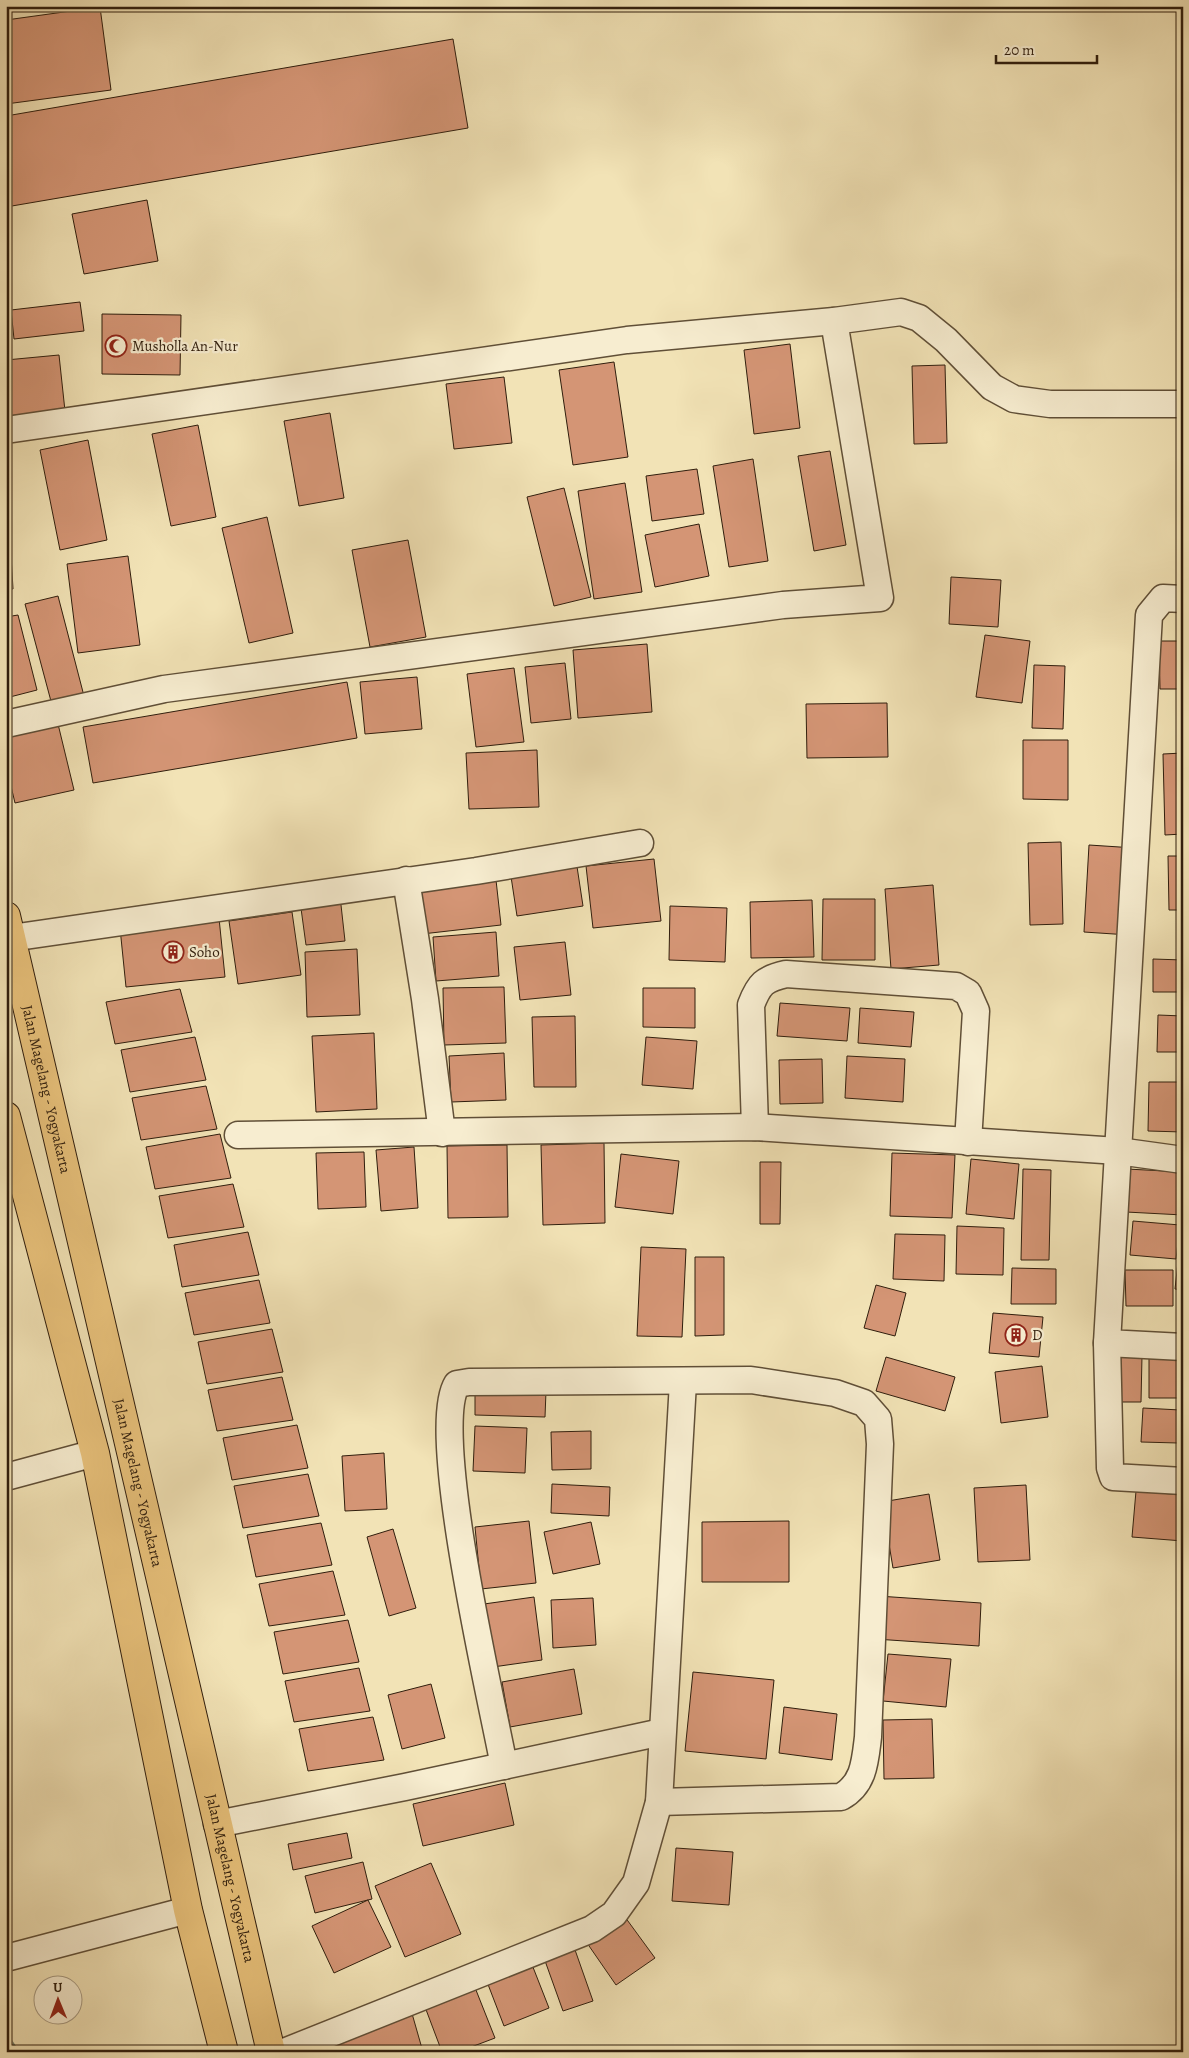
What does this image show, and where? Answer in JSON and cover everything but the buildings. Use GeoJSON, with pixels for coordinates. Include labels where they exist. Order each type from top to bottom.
{"type":"FeatureCollection","features":[{"type":"Feature","properties":{"kind":"highway","name":"Jalan Magelang - Yogyakarta"},"geometry":{"type":"LineString","coordinates":[[9,926],[271,2052]]}},
{"type":"Feature","properties":{"kind":"highway"},"geometry":{"type":"LineString","coordinates":[[6,1116],[95,1453],[188,1910],[224,2052]]}},
{"type":"Feature","properties":{"kind":"street"},"geometry":{"type":"LineString","coordinates":[[6,430],[627,340],[834,321],[901,312],[919,318],[946,340],[992,387],[1014,399],[1050,404],[1183,404]]}},
{"type":"Feature","properties":{"kind":"street"},"geometry":{"type":"LineString","coordinates":[[6,724],[164,689],[783,605],[880,598],[834,321]]}},
{"type":"Feature","properties":{"kind":"street"},"geometry":{"type":"LineString","coordinates":[[1183,599],[1163,598],[1150,614],[1107,1343],[1110,1468],[1113,1477],[1183,1481]]}},
{"type":"Feature","properties":{"kind":"street"},"geometry":{"type":"LineString","coordinates":[[9,926],[406,880],[640,843]]}},
{"type":"Feature","properties":{"kind":"street"},"geometry":{"type":"LineString","coordinates":[[406,880],[425,999],[442,1133]]}},
{"type":"Feature","properties":{"kind":"street"},"geometry":{"type":"LineString","coordinates":[[755,1127],[751,1005],[758,988],[770,978],[786,974],[956,986],[968,993],[976,1011],[968,1142]]}},
{"type":"Feature","properties":{"kind":"street"},"geometry":{"type":"LineString","coordinates":[[238,1135],[755,1127],[1118,1151],[1183,1160]]}},
{"type":"Feature","properties":{"kind":"street"},"geometry":{"type":"LineString","coordinates":[[1107,1343],[1183,1347]]}},
{"type":"Feature","properties":{"kind":"street"},"geometry":{"type":"LineString","coordinates":[[504,1766],[454,1504],[450,1422],[452,1392],[457,1384],[469,1382],[683,1382],[751,1380],[835,1393],[864,1403],[878,1419],[880,1444],[868,1737],[865,1762],[858,1783],[841,1798],[659,1802]]}},
{"type":"Feature","properties":{"kind":"street"},"geometry":{"type":"LineString","coordinates":[[284,2052],[592,1928],[614,1914],[636,1883],[659,1802],[683,1382]]}},
{"type":"Feature","properties":{"kind":"street"},"geometry":{"type":"LineString","coordinates":[[6,1477],[95,1453]]}},
{"type":"Feature","properties":{"kind":"street"},"geometry":{"type":"LineString","coordinates":[[217,1824],[662,1732]]}},
{"type":"Feature","properties":{"kind":"street"},"geometry":{"type":"LineString","coordinates":[[6,1958],[188,1910]]}},
{"type":"Feature","properties":{"kind":"waterway"},"geometry":{"type":"LineString","coordinates":[[6,2040],[14,2052]]}},
{"type":"Feature","properties":{"kind":"place","name":"Musholla An-Nur"},"geometry":{"type":"Point","coordinates":[116,346]}},
{"type":"Feature","properties":{"kind":"place","name":"Soho"},"geometry":{"type":"Point","coordinates":[173,952]}},
{"type":"Feature","properties":{"kind":"place","name":"D"},"geometry":{"type":"Point","coordinates":[1016,1335]}}]}
